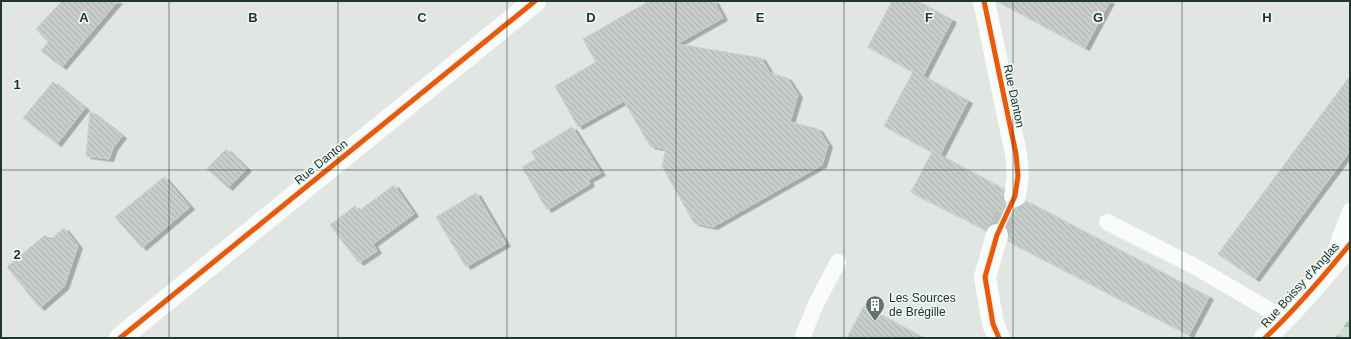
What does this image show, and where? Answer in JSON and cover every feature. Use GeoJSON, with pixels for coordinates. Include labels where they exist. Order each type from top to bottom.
{"type":"FeatureCollection","features":[{"type":"Feature","properties":{"kind":"street","name":"Rue Danton"},"geometry":{"type":"LineString","coordinates":[[120,338],[535,1]]}},
{"type":"Feature","properties":{"kind":"street","name":"Rue Danton"},"geometry":{"type":"LineString","coordinates":[[984,1],[1016,154],[1018,176],[1015,196]]}},
{"type":"Feature","properties":{"kind":"street"},"geometry":{"type":"LineString","coordinates":[[997,235],[985,277],[993,324],[999,338]]}},
{"type":"Feature","properties":{"kind":"street","name":"Rue Boissy d'Anglas"},"geometry":{"type":"LineString","coordinates":[[1264,338],[1285,319],[1326,274],[1350,244]]}},
{"type":"Feature","properties":{"kind":"lane"},"geometry":{"type":"LineString","coordinates":[[1326,274],[1350,211]]}},
{"type":"Feature","properties":{"kind":"lane","name":"Rue Boissy d'Anglas"},"geometry":{"type":"LineString","coordinates":[[1107,222],[1194,266],[1285,319]]}},
{"type":"Feature","properties":{"kind":"lane"},"geometry":{"type":"LineString","coordinates":[[802,338],[816,304],[838,262]]}},
{"type":"Feature","properties":{"kind":"green space"},"geometry":{"type":"Polygon","coordinates":[[[1350,318],[1350,338],[1335,338],[1350,318]]]}},
{"type":"Feature","properties":{"kind":"building"},"geometry":{"type":"Polygon","coordinates":[[[62,1],[118,1],[62,67],[41,51],[48,42],[36,29],[62,1]]]}},
{"type":"Feature","properties":{"kind":"building"},"geometry":{"type":"Polygon","coordinates":[[[649,1],[714,1],[723,18],[677,44],[761,58],[770,73],[787,78],[798,95],[790,122],[818,129],[828,145],[822,165],[713,227],[694,223],[662,166],[666,149],[650,146],[624,101],[578,127],[555,86],[596,62],[583,39],[649,1]]]}},
{"type":"Feature","properties":{"kind":"building"},"geometry":{"type":"Polygon","coordinates":[[[892,1],[917,1],[952,20],[923,76],[968,101],[940,155],[1003,189],[1003,200],[1008,206],[1019,208],[1026,201],[1209,297],[1189,335],[1008,241],[1009,232],[1006,226],[1001,223],[994,223],[986,230],[911,192],[932,152],[884,126],[913,72],[868,47],[892,1]]]}},
{"type":"Feature","properties":{"kind":"building"},"geometry":{"type":"Polygon","coordinates":[[[997,1],[1110,1],[1085,48],[997,1]]]}},
{"type":"Feature","properties":{"kind":"building"},"geometry":{"type":"Polygon","coordinates":[[[1350,76],[1350,151],[1255,279],[1218,254],[1350,76]]]}},
{"type":"Feature","properties":{"kind":"building"},"geometry":{"type":"Polygon","coordinates":[[[53,82],[85,108],[57,144],[23,118],[53,82]]]}},
{"type":"Feature","properties":{"kind":"building"},"geometry":{"type":"Polygon","coordinates":[[[90,111],[122,136],[113,148],[109,159],[86,156],[90,111]]]}},
{"type":"Feature","properties":{"kind":"building"},"geometry":{"type":"Polygon","coordinates":[[[572,127],[601,173],[588,180],[590,184],[547,210],[522,167],[536,159],[531,152],[572,127]]]}},
{"type":"Feature","properties":{"kind":"building"},"geometry":{"type":"Polygon","coordinates":[[[226,149],[247,169],[228,188],[207,169],[226,149]]]}},
{"type":"Feature","properties":{"kind":"building"},"geometry":{"type":"Polygon","coordinates":[[[164,177],[190,207],[142,248],[115,217],[164,177]]]}},
{"type":"Feature","properties":{"kind":"building"},"geometry":{"type":"Polygon","coordinates":[[[394,185],[414,214],[373,244],[377,251],[359,263],[330,225],[355,206],[359,211],[394,185]]]}},
{"type":"Feature","properties":{"kind":"building"},"geometry":{"type":"Polygon","coordinates":[[[476,193],[506,244],[466,267],[436,217],[476,193]]]}},
{"type":"Feature","properties":{"kind":"building"},"geometry":{"type":"Polygon","coordinates":[[[64,228],[78,246],[64,287],[40,308],[7,267],[45,235],[50,240],[64,228]]]}},
{"type":"Feature","properties":{"kind":"building","name":"Les Sources de Brégille"},"geometry":{"type":"Polygon","coordinates":[[[864,306],[924,338],[847,338],[864,306]]]}},
{"type":"Feature","properties":{"kind":"tunnel"},"geometry":{"type":"LineString","coordinates":[[997,235],[1015,196]]}},
{"type":"Feature","properties":{"kind":"cycle path"},"geometry":{"type":"LineString","coordinates":[[120,338],[535,1]]}},
{"type":"Feature","properties":{"kind":"cycle path"},"geometry":{"type":"LineString","coordinates":[[984,1],[1016,154],[1018,176],[1015,196],[997,235],[985,277],[993,324],[999,338]]}},
{"type":"Feature","properties":{"kind":"cycle path"},"geometry":{"type":"LineString","coordinates":[[1265,338],[1288,316],[1350,244]]}},
{"type":"Feature","properties":{"kind":"place","name":"Les Sources de Brégille"},"geometry":{"type":"Point","coordinates":[875,322]}}]}
